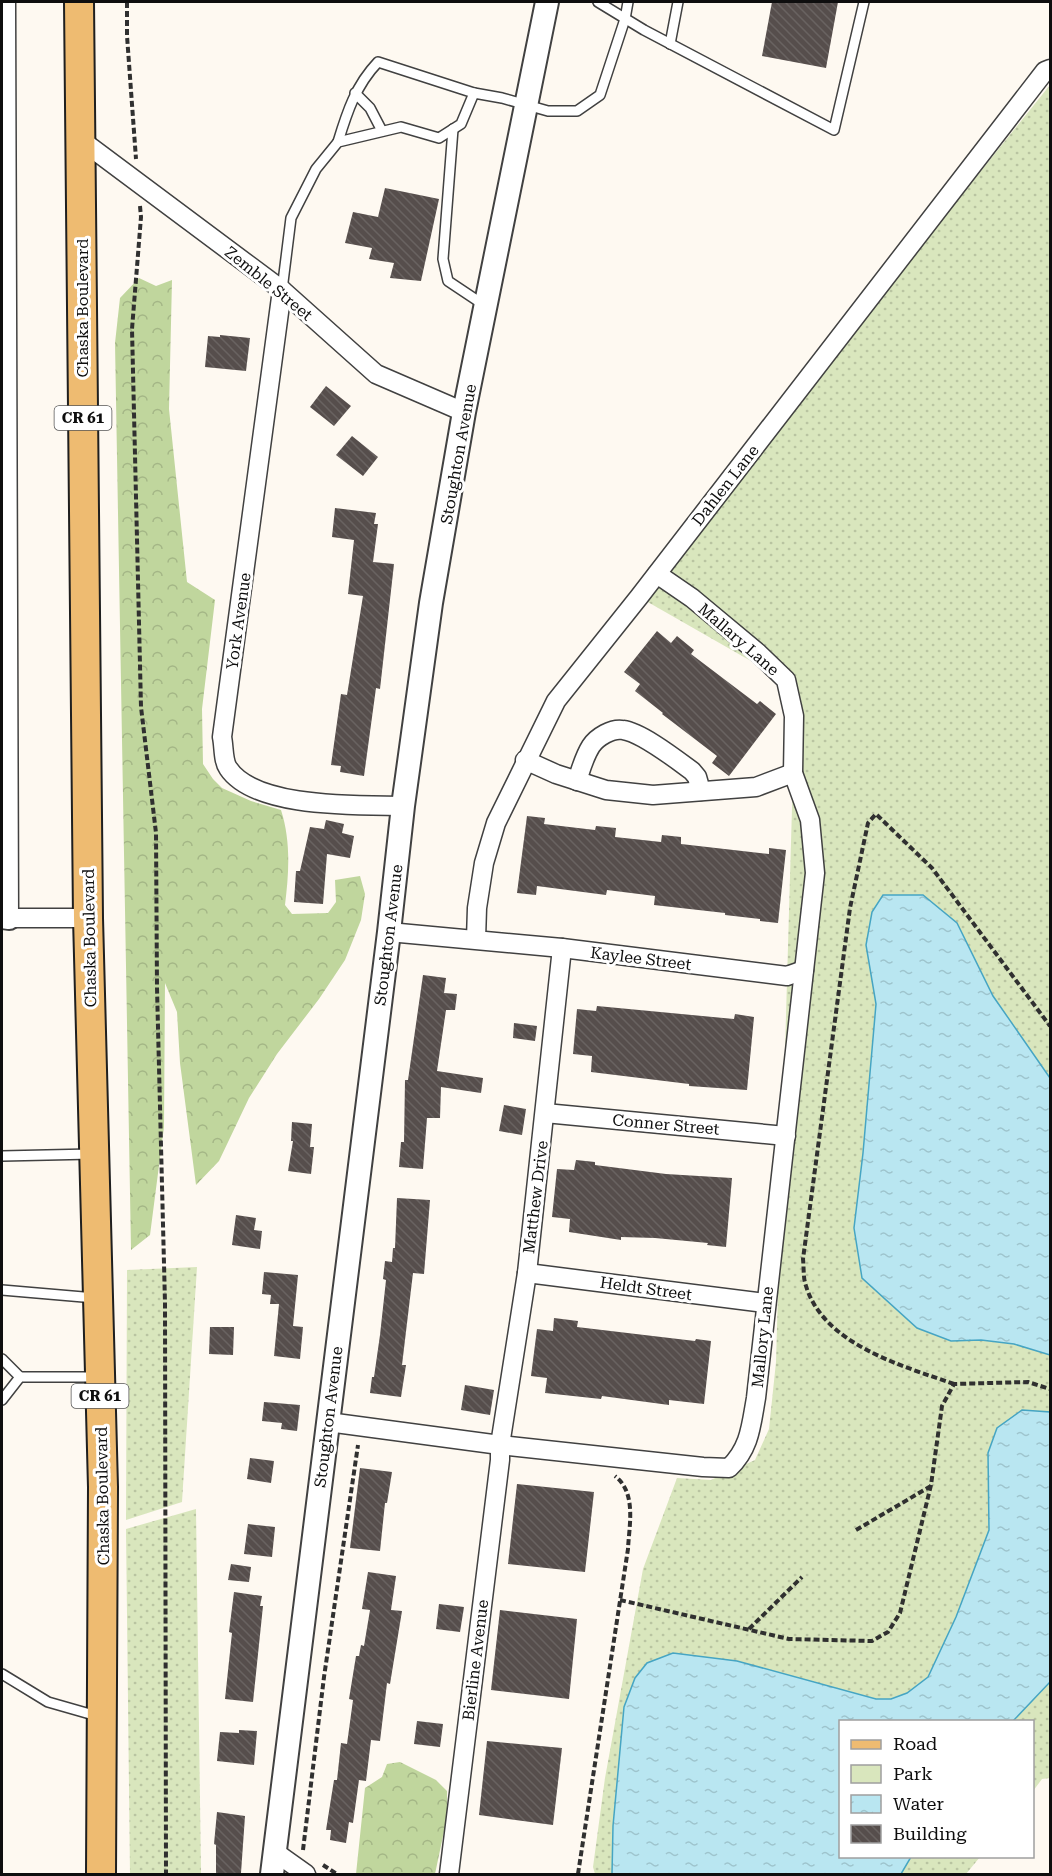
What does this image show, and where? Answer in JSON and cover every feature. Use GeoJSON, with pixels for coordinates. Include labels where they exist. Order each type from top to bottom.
{"type":"FeatureCollection","features":[{"type":"Feature","properties":{"kind":"main road","name":"Chaska Boulevard"},"geometry":{"type":"LineString","coordinates":[[79,2],[87,918],[103,1487],[102,1875]]}},
{"type":"Feature","properties":{"kind":"street"},"geometry":{"type":"LineString","coordinates":[[6,2],[5,917],[87,918]]}},
{"type":"Feature","properties":{"kind":"street","name":"Stoughton Avenue"},"geometry":{"type":"LineString","coordinates":[[272,1875],[403,806],[431,603],[464,412],[547,2]]}},
{"type":"Feature","properties":{"kind":"street","name":"Dahlen Lane"},"geometry":{"type":"LineString","coordinates":[[476,939],[477,908],[484,863],[496,823],[556,701],[657,574],[1033,86],[1045,71],[1050,69]]}},
{"type":"Feature","properties":{"kind":"street","name":"Zemble Street"},"geometry":{"type":"LineString","coordinates":[[81,140],[282,290],[376,374],[464,412]]}},
{"type":"Feature","properties":{"kind":"street","name":"York Avenue"},"geometry":{"type":"LineString","coordinates":[[282,290],[222,737],[227,767],[242,783],[274,795],[317,804],[403,806]]}},
{"type":"Feature","properties":{"kind":"street","name":"Mallary Lane"},"geometry":{"type":"LineString","coordinates":[[657,574],[692,598],[758,653],[786,680],[794,716],[793,773],[810,820],[815,873],[804,970]]}},
{"type":"Feature","properties":{"kind":"street"},"geometry":{"type":"LineString","coordinates":[[577,781],[592,744],[610,731],[624,730],[637,735],[692,771],[698,777],[701,791]]}},
{"type":"Feature","properties":{"kind":"street"},"geometry":{"type":"LineString","coordinates":[[525,760],[606,790],[653,795],[756,787],[793,773]]}},
{"type":"Feature","properties":{"kind":"street","name":"Kaylee Street"},"geometry":{"type":"LineString","coordinates":[[389,932],[562,948],[787,976],[804,970]]}},
{"type":"Feature","properties":{"kind":"street","name":"Matthew Drive"},"geometry":{"type":"LineString","coordinates":[[500,1444],[526,1273],[562,948]]}},
{"type":"Feature","properties":{"kind":"street","name":"Mallory Lane"},"geometry":{"type":"LineString","coordinates":[[500,1444],[703,1467],[729,1468],[741,1457],[750,1436],[756,1398],[804,970]]}},
{"type":"Feature","properties":{"kind":"street","name":"Conner Street"},"geometry":{"type":"LineString","coordinates":[[545,1113],[786,1136]]}},
{"type":"Feature","properties":{"kind":"street","name":"Heldt Street"},"geometry":{"type":"LineString","coordinates":[[526,1273],[765,1303]]}},
{"type":"Feature","properties":{"kind":"street"},"geometry":{"type":"LineString","coordinates":[[328,1422],[500,1444]]}},
{"type":"Feature","properties":{"kind":"street","name":"Bierline Avenue"},"geometry":{"type":"LineString","coordinates":[[448,1875],[500,1444]]}},
{"type":"Feature","properties":{"kind":"street"},"geometry":{"type":"LineString","coordinates":[[275,1852],[306,1875]]}},
{"type":"Feature","properties":{"kind":"lane"},"geometry":{"type":"LineString","coordinates":[[598,2],[670,44],[834,130],[864,2]]}},
{"type":"Feature","properties":{"kind":"lane"},"geometry":{"type":"LineString","coordinates":[[282,290],[291,218],[316,169],[338,142],[355,93],[363,78],[378,62],[474,93],[502,98],[525,106],[548,111],[577,111],[600,95],[625,19],[628,2]]}},
{"type":"Feature","properties":{"kind":"lane"},"geometry":{"type":"LineString","coordinates":[[670,44],[678,2]]}},
{"type":"Feature","properties":{"kind":"lane"},"geometry":{"type":"LineString","coordinates":[[355,93],[370,108],[382,131]]}},
{"type":"Feature","properties":{"kind":"lane"},"geometry":{"type":"LineString","coordinates":[[338,142],[400,127],[439,138],[461,124],[474,93]]}},
{"type":"Feature","properties":{"kind":"lane"},"geometry":{"type":"LineString","coordinates":[[453,129],[443,259],[448,281],[485,306]]}},
{"type":"Feature","properties":{"kind":"lane"},"geometry":{"type":"LineString","coordinates":[[2,1155],[94,1154]]}},
{"type":"Feature","properties":{"kind":"lane"},"geometry":{"type":"LineString","coordinates":[[2,1290],[98,1298]]}},
{"type":"Feature","properties":{"kind":"lane"},"geometry":{"type":"LineString","coordinates":[[2,1359],[20,1377],[100,1377]]}},
{"type":"Feature","properties":{"kind":"lane"},"geometry":{"type":"LineString","coordinates":[[2,1400],[20,1377]]}},
{"type":"Feature","properties":{"kind":"lane"},"geometry":{"type":"LineString","coordinates":[[2,1674],[48,1702],[102,1717]]}},
{"type":"Feature","properties":{"kind":"path"},"geometry":{"type":"LineString","coordinates":[[127,2],[127,36],[141,216],[132,329],[141,707],[156,833],[157,988],[165,1303],[166,1875]]}},
{"type":"Feature","properties":{"kind":"path"},"geometry":{"type":"LineString","coordinates":[[1050,1026],[932,868],[876,814],[868,823],[850,908],[802,1259],[806,1286],[819,1312],[849,1340],[895,1363],[954,1384],[1029,1382],[1050,1389]]}},
{"type":"Feature","properties":{"kind":"path"},"geometry":{"type":"LineString","coordinates":[[620,1600],[789,1639],[872,1641],[888,1632],[900,1613],[932,1485],[942,1406],[954,1384]]}},
{"type":"Feature","properties":{"kind":"path"},"geometry":{"type":"LineString","coordinates":[[856,1530],[932,1485]]}},
{"type":"Feature","properties":{"kind":"path"},"geometry":{"type":"LineString","coordinates":[[749,1629],[802,1577]]}},
{"type":"Feature","properties":{"kind":"green space"},"geometry":{"type":"Polygon","coordinates":[[[1050,85],[1050,1778],[1042,1779],[1034,1790],[1034,1720],[839,1720],[839,1858],[979,1858],[966,1874],[595,1874],[593,1867],[605,1778],[643,1569],[677,1478],[711,1480],[755,1460],[769,1429],[776,1362],[793,773],[786,681],[639,597],[1050,85]]]}},
{"type":"Feature","properties":{"kind":"green space"},"geometry":{"type":"Polygon","coordinates":[[[139,278],[156,286],[172,280],[169,409],[187,582],[215,600],[202,709],[203,764],[222,788],[251,801],[281,810],[288,857],[285,905],[292,914],[328,913],[336,902],[335,880],[360,876],[365,894],[361,920],[345,960],[277,1054],[249,1098],[219,1161],[196,1185],[180,1063],[177,1012],[165,983],[164,1127],[150,1235],[131,1250],[115,343],[120,298],[139,278]]]}},
{"type":"Feature","properties":{"kind":"green space"},"geometry":{"type":"Polygon","coordinates":[[[197,1267],[182,1502],[126,1520],[127,1270],[197,1267]]]}},
{"type":"Feature","properties":{"kind":"green space"},"geometry":{"type":"Polygon","coordinates":[[[196,1509],[201,1874],[130,1874],[126,1529],[196,1509]]]}},
{"type":"Feature","properties":{"kind":"green space"},"geometry":{"type":"Polygon","coordinates":[[[400,1762],[436,1780],[447,1791],[447,1817],[435,1874],[356,1874],[365,1788],[382,1777],[387,1764],[400,1762]]]}},
{"type":"Feature","properties":{"kind":"water"},"geometry":{"type":"Polygon","coordinates":[[[883,895],[923,895],[957,923],[993,996],[1050,1078],[1050,1355],[1014,1344],[981,1340],[951,1341],[917,1328],[862,1278],[854,1228],[876,1004],[866,945],[872,912],[883,895]]]}},
{"type":"Feature","properties":{"kind":"water"},"geometry":{"type":"Polygon","coordinates":[[[1022,1410],[1050,1412],[1050,1682],[1014,1720],[839,1720],[839,1858],[910,1858],[901,1874],[612,1874],[613,1826],[624,1707],[635,1678],[647,1663],[673,1653],[737,1661],[876,1699],[891,1699],[907,1693],[928,1677],[956,1617],[989,1530],[988,1453],[997,1428],[1022,1410]]]}},
{"type":"Feature","properties":{"kind":"building"},"geometry":{"type":"Polygon","coordinates":[[[772,2],[838,2],[826,68],[762,56],[772,2]]]}},
{"type":"Feature","properties":{"kind":"building"},"geometry":{"type":"Polygon","coordinates":[[[385,188],[439,199],[421,281],[390,278],[394,263],[369,259],[372,248],[345,243],[353,212],[378,217],[385,188]]]}},
{"type":"Feature","properties":{"kind":"building"},"geometry":{"type":"Polygon","coordinates":[[[220,335],[250,338],[246,371],[205,367],[208,336],[220,337],[220,335]]]}},
{"type":"Feature","properties":{"kind":"building"},"geometry":{"type":"Polygon","coordinates":[[[326,386],[351,406],[334,426],[310,407],[326,386]]]}},
{"type":"Feature","properties":{"kind":"building"},"geometry":{"type":"Polygon","coordinates":[[[352,436],[378,457],[363,476],[336,455],[352,436]]]}},
{"type":"Feature","properties":{"kind":"building"},"geometry":{"type":"Polygon","coordinates":[[[335,508],[376,513],[374,524],[378,524],[373,562],[394,564],[380,689],[376,688],[364,776],[340,772],[341,766],[331,765],[341,694],[347,695],[363,596],[348,594],[354,540],[332,537],[335,508]]]}},
{"type":"Feature","properties":{"kind":"building"},"geometry":{"type":"Polygon","coordinates":[[[657,631],[671,643],[677,636],[694,650],[691,654],[757,704],[760,701],[776,714],[729,776],[712,763],[717,756],[635,691],[640,684],[624,672],[657,631]]]}},
{"type":"Feature","properties":{"kind":"building"},"geometry":{"type":"Polygon","coordinates":[[[527,816],[545,818],[544,824],[595,830],[596,826],[616,828],[615,837],[661,842],[662,835],[681,837],[681,844],[769,854],[769,848],[786,850],[778,923],[725,915],[725,913],[654,905],[655,896],[607,890],[606,895],[537,886],[536,895],[517,893],[527,816]]]}},
{"type":"Feature","properties":{"kind":"building"},"geometry":{"type":"Polygon","coordinates":[[[326,820],[344,824],[342,833],[354,836],[350,858],[327,854],[323,904],[294,902],[296,871],[300,871],[310,827],[324,829],[326,820]]]}},
{"type":"Feature","properties":{"kind":"building"},"geometry":{"type":"Polygon","coordinates":[[[423,975],[446,978],[444,993],[457,994],[455,1010],[446,1010],[437,1071],[483,1078],[481,1093],[441,1087],[440,1118],[427,1118],[423,1169],[399,1167],[401,1142],[404,1142],[405,1080],[408,1080],[423,975]]]}},
{"type":"Feature","properties":{"kind":"building"},"geometry":{"type":"Polygon","coordinates":[[[597,1006],[734,1019],[735,1014],[754,1017],[747,1090],[689,1086],[689,1084],[591,1072],[592,1056],[573,1054],[577,1009],[596,1011],[597,1006]]]}},
{"type":"Feature","properties":{"kind":"building"},"geometry":{"type":"Polygon","coordinates":[[[514,1023],[537,1026],[535,1041],[513,1038],[514,1023]]]}},
{"type":"Feature","properties":{"kind":"building"},"geometry":{"type":"Polygon","coordinates":[[[504,1105],[526,1109],[522,1135],[499,1131],[504,1105]]]}},
{"type":"Feature","properties":{"kind":"building"},"geometry":{"type":"Polygon","coordinates":[[[292,1122],[312,1124],[310,1147],[314,1147],[311,1174],[288,1171],[293,1141],[291,1141],[292,1122]]]}},
{"type":"Feature","properties":{"kind":"building"},"geometry":{"type":"Polygon","coordinates":[[[576,1160],[595,1162],[595,1165],[666,1174],[732,1178],[726,1247],[655,1238],[621,1237],[621,1240],[569,1232],[570,1219],[552,1217],[557,1169],[574,1170],[576,1160]]]}},
{"type":"Feature","properties":{"kind":"building"},"geometry":{"type":"Polygon","coordinates":[[[397,1198],[430,1200],[424,1274],[413,1273],[402,1365],[406,1365],[401,1397],[370,1393],[380,1335],[386,1280],[383,1279],[385,1261],[392,1262],[393,1248],[395,1248],[397,1198]]]}},
{"type":"Feature","properties":{"kind":"building"},"geometry":{"type":"Polygon","coordinates":[[[236,1215],[256,1218],[254,1230],[262,1231],[260,1249],[232,1245],[236,1215]]]}},
{"type":"Feature","properties":{"kind":"building"},"geometry":{"type":"Polygon","coordinates":[[[264,1272],[298,1275],[293,1326],[303,1327],[300,1359],[274,1356],[279,1304],[270,1304],[271,1295],[262,1294],[264,1272]]]}},
{"type":"Feature","properties":{"kind":"building"},"geometry":{"type":"Polygon","coordinates":[[[554,1318],[578,1321],[577,1327],[711,1341],[704,1404],[669,1400],[669,1405],[602,1396],[601,1399],[545,1393],[547,1378],[531,1376],[537,1329],[553,1331],[554,1318]]]}},
{"type":"Feature","properties":{"kind":"building"},"geometry":{"type":"Polygon","coordinates":[[[210,1327],[234,1327],[233,1355],[209,1354],[210,1327]]]}},
{"type":"Feature","properties":{"kind":"building"},"geometry":{"type":"Polygon","coordinates":[[[465,1385],[494,1390],[490,1415],[461,1410],[465,1385]]]}},
{"type":"Feature","properties":{"kind":"building"},"geometry":{"type":"Polygon","coordinates":[[[264,1402],[300,1405],[297,1431],[281,1429],[282,1423],[262,1421],[264,1402]]]}},
{"type":"Feature","properties":{"kind":"building"},"geometry":{"type":"Polygon","coordinates":[[[250,1458],[274,1461],[271,1483],[247,1479],[250,1458]]]}},
{"type":"Feature","properties":{"kind":"building"},"geometry":{"type":"Polygon","coordinates":[[[360,1468],[392,1472],[387,1503],[385,1503],[380,1551],[350,1548],[360,1468]]]}},
{"type":"Feature","properties":{"kind":"building"},"geometry":{"type":"Polygon","coordinates":[[[517,1484],[594,1492],[585,1572],[508,1564],[517,1484]]]}},
{"type":"Feature","properties":{"kind":"building"},"geometry":{"type":"Polygon","coordinates":[[[248,1524],[275,1527],[272,1557],[244,1554],[248,1524]]]}},
{"type":"Feature","properties":{"kind":"building"},"geometry":{"type":"Polygon","coordinates":[[[231,1564],[251,1567],[249,1582],[228,1580],[231,1564]]]}},
{"type":"Feature","properties":{"kind":"building"},"geometry":{"type":"Polygon","coordinates":[[[368,1572],[396,1576],[391,1610],[402,1611],[390,1684],[387,1683],[380,1741],[371,1740],[366,1781],[359,1780],[353,1823],[349,1822],[346,1843],[330,1840],[331,1830],[326,1830],[334,1780],[337,1780],[341,1743],[347,1744],[353,1700],[349,1699],[356,1656],[359,1656],[361,1645],[364,1646],[370,1610],[362,1609],[368,1572]]]}},
{"type":"Feature","properties":{"kind":"building"},"geometry":{"type":"Polygon","coordinates":[[[234,1592],[262,1596],[260,1606],[263,1606],[253,1702],[225,1699],[234,1592]]]}},
{"type":"Feature","properties":{"kind":"building"},"geometry":{"type":"Polygon","coordinates":[[[439,1604],[464,1607],[460,1632],[436,1629],[439,1604]]]}},
{"type":"Feature","properties":{"kind":"building"},"geometry":{"type":"Polygon","coordinates":[[[500,1610],[577,1619],[569,1699],[491,1690],[500,1610]]]}},
{"type":"Feature","properties":{"kind":"building"},"geometry":{"type":"Polygon","coordinates":[[[417,1721],[443,1724],[440,1747],[414,1744],[417,1721]]]}},
{"type":"Feature","properties":{"kind":"building"},"geometry":{"type":"Polygon","coordinates":[[[239,1730],[257,1731],[254,1765],[217,1761],[220,1732],[239,1733],[239,1730]]]}},
{"type":"Feature","properties":{"kind":"building"},"geometry":{"type":"Polygon","coordinates":[[[487,1741],[562,1748],[553,1825],[479,1815],[487,1741]]]}},
{"type":"Feature","properties":{"kind":"building"},"geometry":{"type":"Polygon","coordinates":[[[217,1812],[245,1816],[241,1873],[216,1873],[216,1845],[214,1844],[217,1812]]]}}]}
